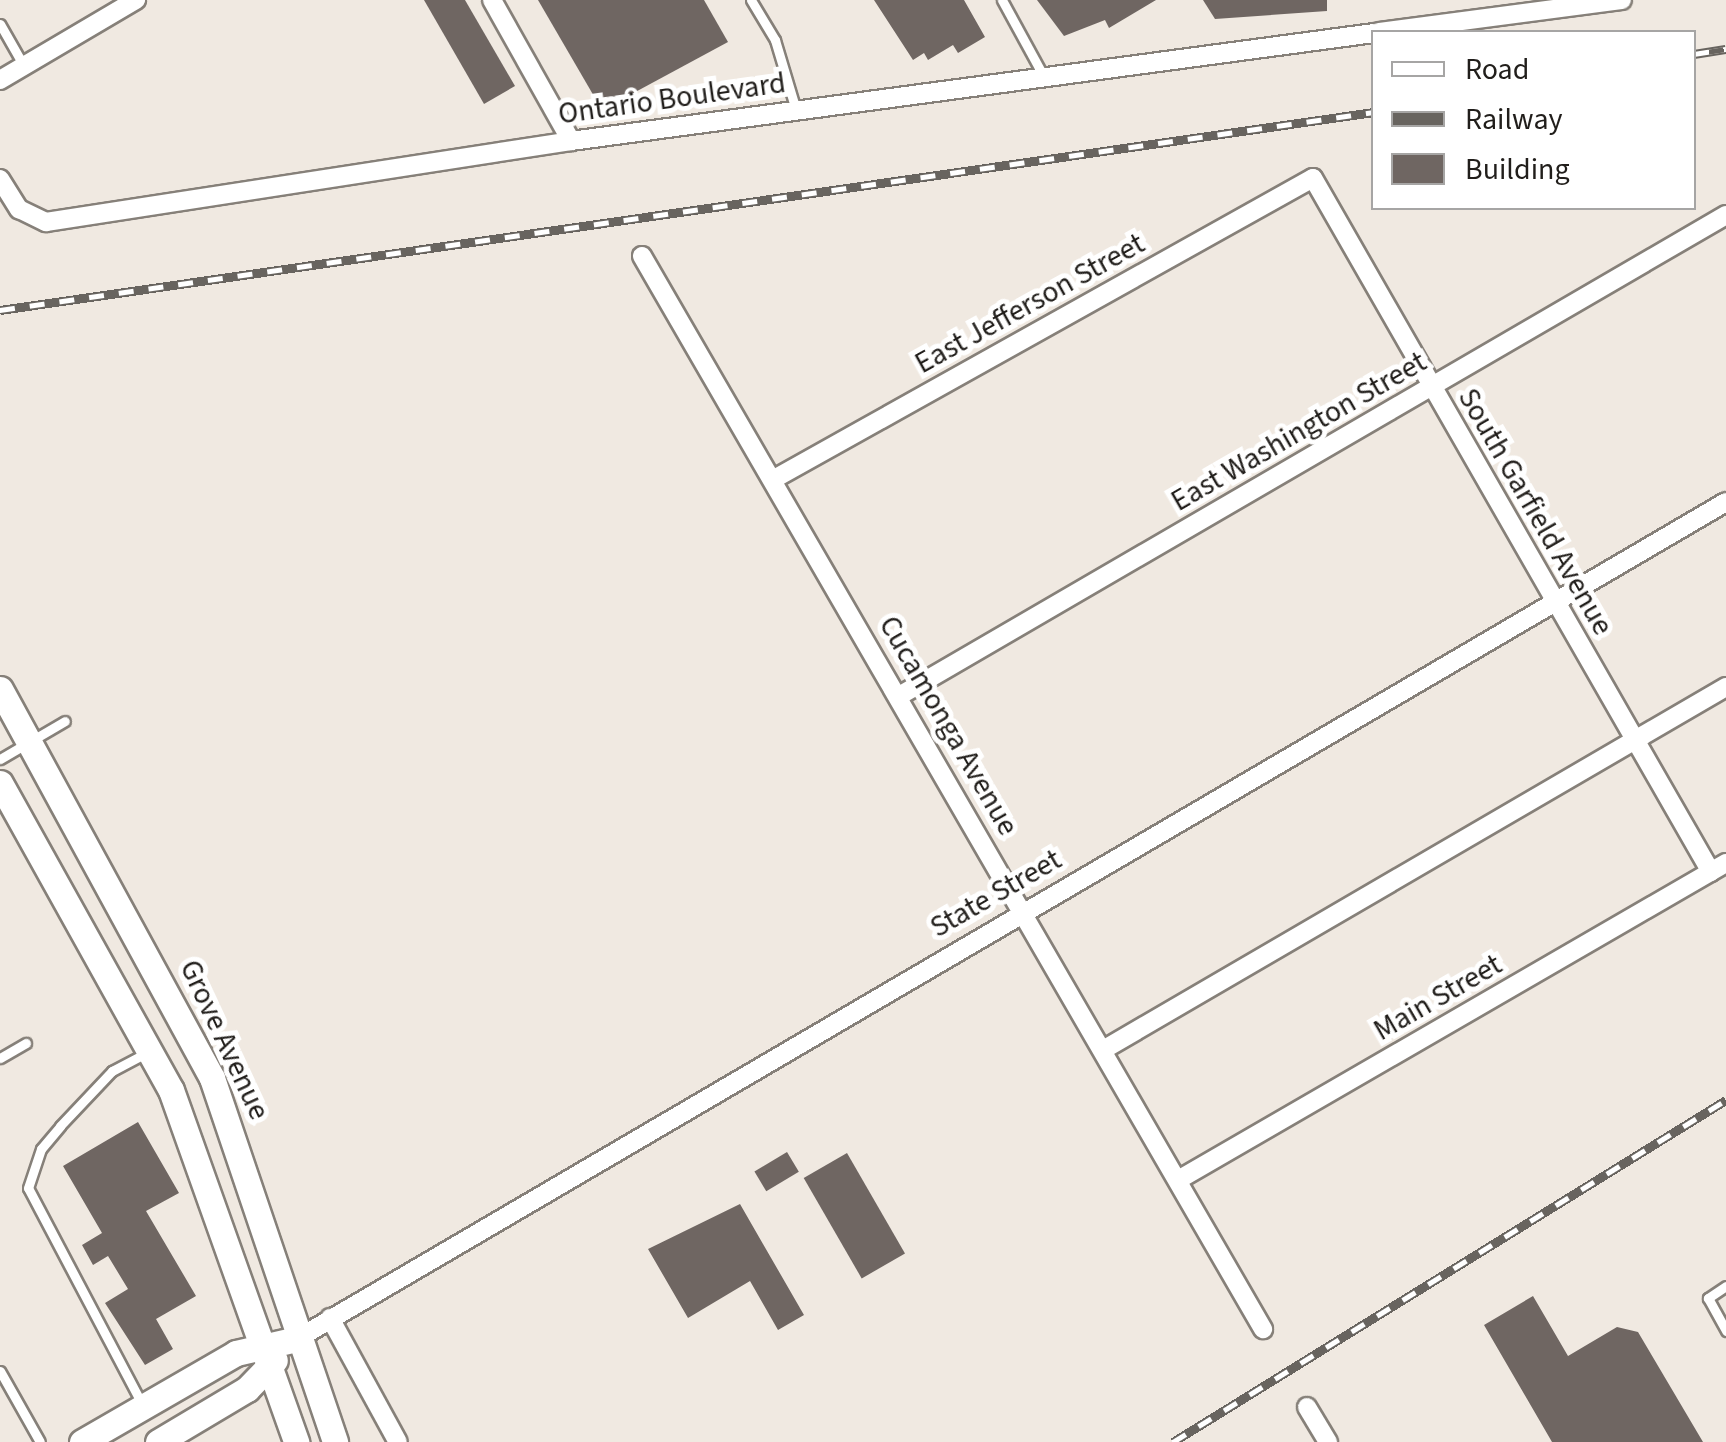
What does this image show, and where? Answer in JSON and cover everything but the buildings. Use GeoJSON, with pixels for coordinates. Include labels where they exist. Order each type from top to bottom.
{"type":"FeatureCollection","features":[{"type":"Feature","properties":{"kind":"main road","name":"Grove Avenue"},"geometry":{"type":"LineString","coordinates":[[0,689],[212,1078],[242,1154],[297,1339],[335,1442]]}},
{"type":"Feature","properties":{"kind":"main road"},"geometry":{"type":"LineString","coordinates":[[0,783],[151,1050],[202,1173],[263,1358],[296,1442]]}},
{"type":"Feature","properties":{"kind":"main road"},"geometry":{"type":"LineString","coordinates":[[158,1442],[188,1434],[246,1390],[263,1358],[297,1339]]}},
{"type":"Feature","properties":{"kind":"main road"},"geometry":{"type":"LineString","coordinates":[[82,1442],[236,1352],[263,1358]]}},
{"type":"Feature","properties":{"kind":"street"},"geometry":{"type":"LineString","coordinates":[[0,80],[136,0]]}},
{"type":"Feature","properties":{"kind":"street"},"geometry":{"type":"LineString","coordinates":[[492,0],[570,140]]}},
{"type":"Feature","properties":{"kind":"street","name":"Ontario Boulevard"},"geometry":{"type":"LineString","coordinates":[[1398,30],[1622,0]]}},
{"type":"Feature","properties":{"kind":"street","name":"Ontario Boulevard"},"geometry":{"type":"LineString","coordinates":[[0,178],[19,209],[46,222],[570,140],[1371,34]]}},
{"type":"Feature","properties":{"kind":"street","name":"South Garfield Avenue"},"geometry":{"type":"LineString","coordinates":[[1312,178],[1633,738],[1719,867]]}},
{"type":"Feature","properties":{"kind":"street","name":"East Jefferson Street"},"geometry":{"type":"LineString","coordinates":[[774,478],[1312,178]]}},
{"type":"Feature","properties":{"kind":"street","name":"East Washington Street"},"geometry":{"type":"LineString","coordinates":[[899,696],[1726,215]]}},
{"type":"Feature","properties":{"kind":"street","name":"Cucamonga Avenue"},"geometry":{"type":"LineString","coordinates":[[642,256],[774,478],[1262,1329]]}},
{"type":"Feature","properties":{"kind":"street","name":"State Street"},"geometry":{"type":"LineString","coordinates":[[297,1339],[1022,910],[1726,502]]}},
{"type":"Feature","properties":{"kind":"street"},"geometry":{"type":"LineString","coordinates":[[1103,1050],[1726,687]]}},
{"type":"Feature","properties":{"kind":"street","name":"Main Street"},"geometry":{"type":"LineString","coordinates":[[1178,1180],[1719,867]]}},
{"type":"Feature","properties":{"kind":"street"},"geometry":{"type":"LineString","coordinates":[[330,1318],[398,1442]]}},
{"type":"Feature","properties":{"kind":"street"},"geometry":{"type":"LineString","coordinates":[[1307,1407],[1328,1442]]}},
{"type":"Feature","properties":{"kind":"lane"},"geometry":{"type":"LineString","coordinates":[[750,0],[776,40],[796,110]]}},
{"type":"Feature","properties":{"kind":"lane"},"geometry":{"type":"LineString","coordinates":[[1002,0],[1044,77]]}},
{"type":"Feature","properties":{"kind":"lane"},"geometry":{"type":"LineString","coordinates":[[0,24],[24,66]]}},
{"type":"Feature","properties":{"kind":"lane"},"geometry":{"type":"LineString","coordinates":[[0,758],[66,721]]}},
{"type":"Feature","properties":{"kind":"lane"},"geometry":{"type":"LineString","coordinates":[[0,1058],[26,1044]]}},
{"type":"Feature","properties":{"kind":"lane"},"geometry":{"type":"LineString","coordinates":[[144,1406],[28,1188],[40,1149],[60,1126],[112,1071],[151,1050]]}},
{"type":"Feature","properties":{"kind":"lane"},"geometry":{"type":"LineString","coordinates":[[1726,1286],[1708,1298],[1726,1331]]}},
{"type":"Feature","properties":{"kind":"lane"},"geometry":{"type":"LineString","coordinates":[[0,1371],[40,1442]]}},
{"type":"Feature","properties":{"kind":"railway"},"geometry":{"type":"LineString","coordinates":[[1696,54],[1726,49]]}},
{"type":"Feature","properties":{"kind":"railway"},"geometry":{"type":"LineString","coordinates":[[0,310],[1371,112]]}},
{"type":"Feature","properties":{"kind":"railway"},"geometry":{"type":"LineString","coordinates":[[1173,1442],[1726,1100]]}}]}
